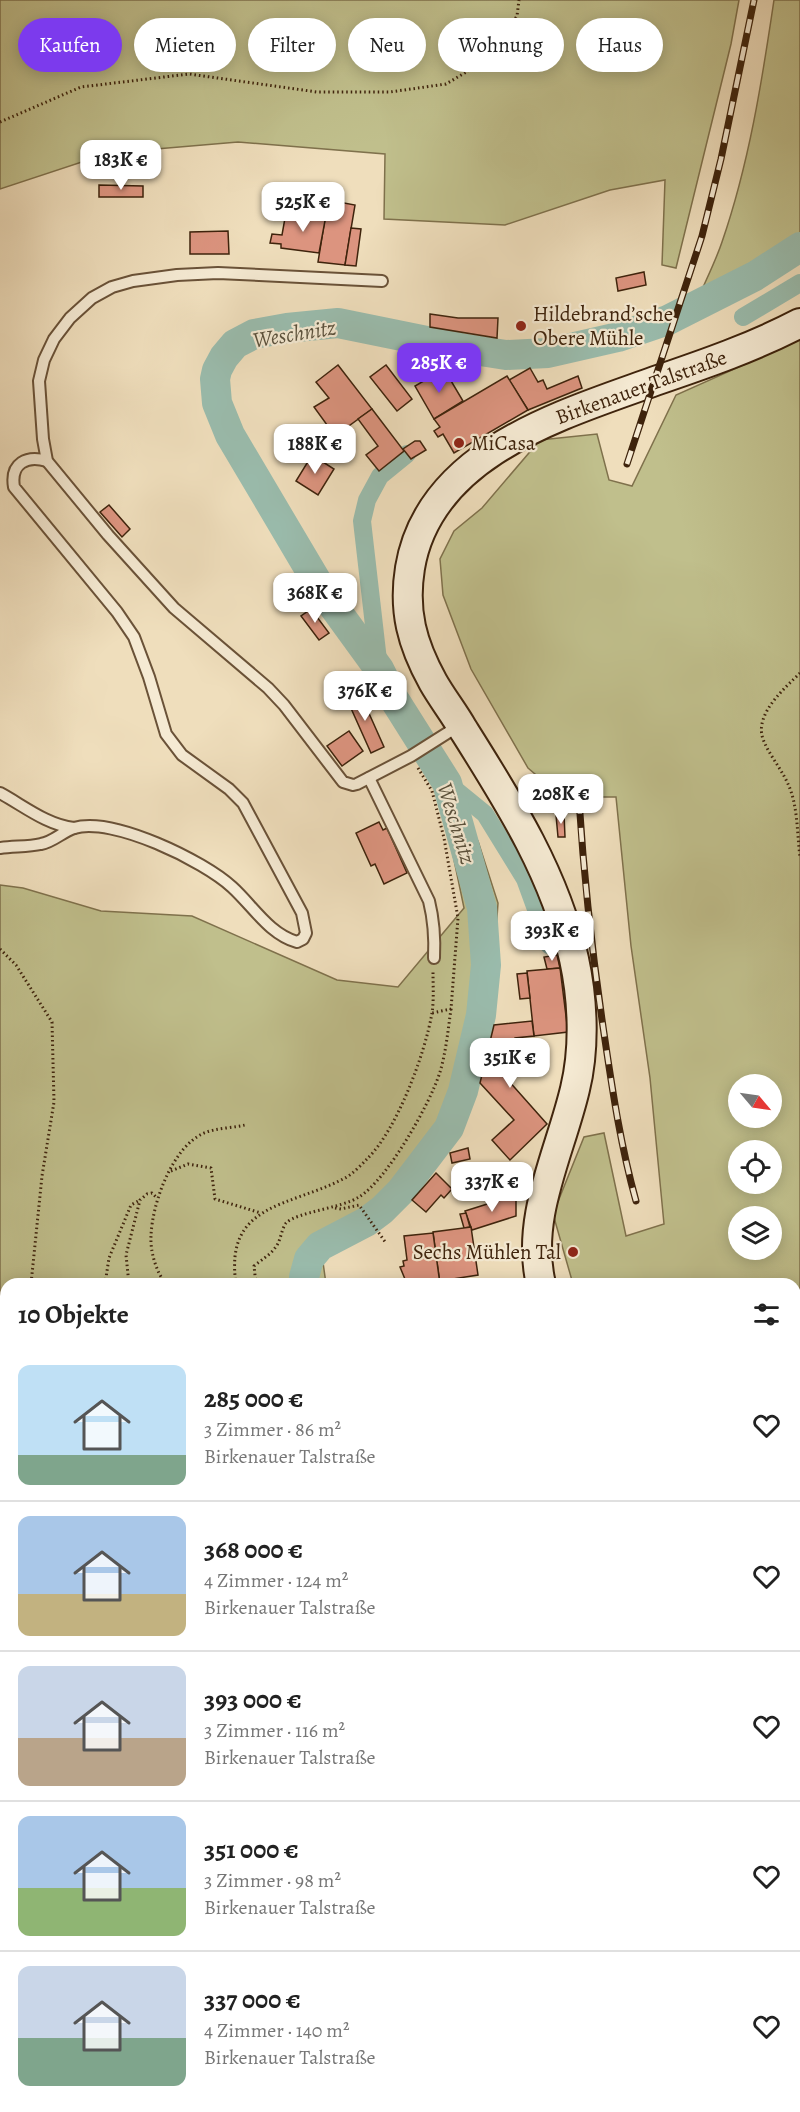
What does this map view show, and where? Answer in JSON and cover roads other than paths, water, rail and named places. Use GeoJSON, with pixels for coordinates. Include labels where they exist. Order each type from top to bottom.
{"type":"FeatureCollection","features":[{"type":"Feature","properties":{"kind":"main road","name":"Birkenauer Talstraße"},"geometry":{"type":"LineString","coordinates":[[540,1278],[537,1251],[538,1223],[576,1086],[581,1047],[579,994],[574,962],[567,932],[540,859],[501,790],[450,731],[415,642],[408,616],[406,592],[412,554],[426,521],[442,497],[455,482],[487,454],[545,423],[598,401],[766,341],[800,322]]}},
{"type":"Feature","properties":{"kind":"lane"},"geometry":{"type":"LineString","coordinates":[[382,281],[218,273],[177,275],[134,281],[112,287],[92,298],[70,318],[54,339],[44,360],[39,381],[43,439],[47,461],[108,535],[174,608],[268,688],[284,705],[343,782],[353,785],[411,756],[450,731]]}},
{"type":"Feature","properties":{"kind":"lane"},"geometry":{"type":"LineString","coordinates":[[0,793],[59,826],[108,827],[140,837],[175,852],[210,870],[231,886],[275,931],[287,939],[297,942],[303,939],[306,933],[302,913],[243,803],[229,789],[182,755],[166,734],[134,637],[117,612],[14,487],[15,471],[26,459],[37,458],[47,461]]}},
{"type":"Feature","properties":{"kind":"lane"},"geometry":{"type":"LineString","coordinates":[[369,777],[429,901],[434,919],[434,958]]}},
{"type":"Feature","properties":{"kind":"lane"},"geometry":{"type":"LineString","coordinates":[[0,848],[41,844],[75,828]]}},
{"type":"Feature","properties":{"kind":"waterway","name":"Weschnitz"},"geometry":{"type":"LineString","coordinates":[[304,1278],[309,1259],[320,1246],[366,1222],[382,1210],[401,1191],[449,1128],[463,1091],[481,1015],[486,965],[482,908],[447,783],[394,699],[379,669],[323,592],[230,435],[217,403],[215,379],[217,370],[235,344],[254,334],[338,323],[506,355],[548,353],[618,337],[668,320],[755,276],[800,247]]}},
{"type":"Feature","properties":{"kind":"waterway"},"geometry":{"type":"LineString","coordinates":[[743,317],[800,283]]}},
{"type":"Feature","properties":{"kind":"waterway"},"geometry":{"type":"LineString","coordinates":[[379,669],[362,521],[367,500],[380,476],[407,454]]}},
{"type":"Feature","properties":{"kind":"waterway"},"geometry":{"type":"LineString","coordinates":[[447,783],[485,814],[525,879],[549,945]]}},
{"type":"Feature","properties":{"kind":"railway"},"geometry":{"type":"LineString","coordinates":[[627,464],[702,236],[721,159],[754,0]]}},
{"type":"Feature","properties":{"kind":"railway"},"geometry":{"type":"LineString","coordinates":[[579,800],[586,890],[601,1010],[618,1121],[636,1201]]}},
{"type":"Feature","properties":{"kind":"place","name":"Hildebrand’sche Obere Mühle"},"geometry":{"type":"Point","coordinates":[521,326]}},
{"type":"Feature","properties":{"kind":"place","name":"MiCasa"},"geometry":{"type":"Point","coordinates":[459,443]}},
{"type":"Feature","properties":{"kind":"place","name":"Sechs Mühlen Tal"},"geometry":{"type":"Point","coordinates":[573,1252]}}]}
